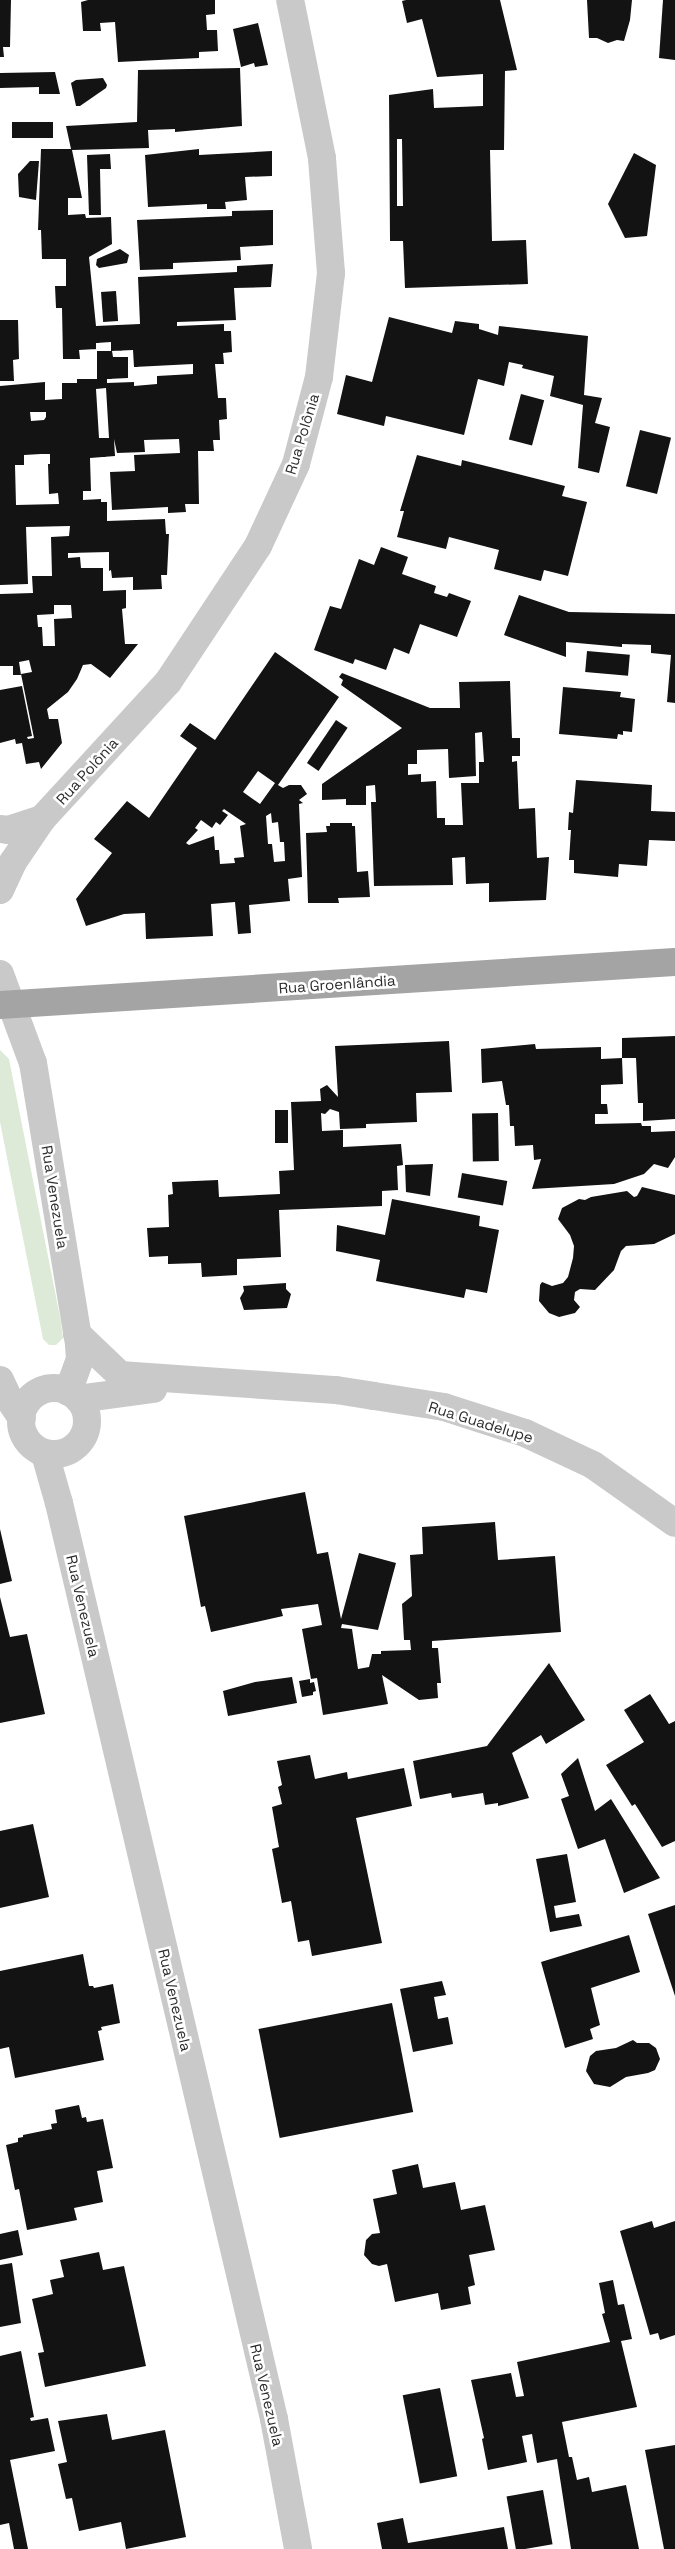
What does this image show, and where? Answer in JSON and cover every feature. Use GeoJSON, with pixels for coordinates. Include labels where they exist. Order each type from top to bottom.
{"type":"FeatureCollection","features":[{"type":"Feature","properties":{"kind":"main road","name":"Rua Groenlândia"},"geometry":{"type":"LineString","coordinates":[[6,1005],[675,962]]}},
{"type":"Feature","properties":{"kind":"street","name":"Rua Polônia"},"geometry":{"type":"LineString","coordinates":[[0,890],[13,862],[42,819],[168,682],[258,546],[296,464],[319,376],[331,273],[322,158],[290,0]]}},
{"type":"Feature","properties":{"kind":"street","name":"Rua Polônia"},"geometry":{"type":"LineString","coordinates":[[0,829],[8,830],[42,819]]}},
{"type":"Feature","properties":{"kind":"street"},"geometry":{"type":"LineString","coordinates":[[0,974],[6,1005]]}},
{"type":"Feature","properties":{"kind":"street","name":"Rua Venezuela"},"geometry":{"type":"LineString","coordinates":[[6,1005],[32,1063],[77,1334],[80,1359],[73,1396]]}},
{"type":"Feature","properties":{"kind":"street","name":"Rua Guadelupe"},"geometry":{"type":"LineString","coordinates":[[77,1334],[120,1375],[204,1383],[336,1390],[444,1407],[525,1433],[594,1465],[675,1523]]}},
{"type":"Feature","properties":{"kind":"street"},"geometry":{"type":"LineString","coordinates":[[0,1380],[9,1399],[15,1429],[32,1446],[45,1454],[62,1453],[72,1449],[82,1438],[86,1416],[73,1396],[51,1389],[41,1391],[31,1398],[25,1406],[15,1429]]}},
{"type":"Feature","properties":{"kind":"street","name":"Rua Guadelupe"},"geometry":{"type":"LineString","coordinates":[[73,1396],[204,1383]]}},
{"type":"Feature","properties":{"kind":"street","name":"Rua Venezuela"},"geometry":{"type":"LineString","coordinates":[[45,1454],[59,1504],[271,2409],[298,2549]]}},
{"type":"Feature","properties":{"kind":"green space"},"geometry":{"type":"Polygon","coordinates":[[[0,1050],[9,1059],[61,1322],[63,1338],[56,1345],[49,1345],[43,1339],[0,1122],[0,1050]]]}},
{"type":"Feature","properties":{"kind":"building"},"geometry":{"type":"Polygon","coordinates":[[[0,0],[11,0],[10,47],[3,47],[4,57],[0,57],[0,0]]]}},
{"type":"Feature","properties":{"kind":"building"},"geometry":{"type":"Polygon","coordinates":[[[88,0],[215,0],[215,14],[206,15],[207,30],[217,30],[218,51],[199,52],[199,58],[118,62],[115,22],[100,23],[101,31],[83,31],[81,2],[88,0]]]}},
{"type":"Feature","properties":{"kind":"building"},"geometry":{"type":"Polygon","coordinates":[[[500,0],[517,70],[505,71],[504,150],[490,150],[492,241],[526,240],[528,284],[405,288],[403,241],[390,241],[389,95],[433,89],[434,108],[483,106],[483,74],[437,77],[422,19],[407,23],[402,1],[500,0]],[[397,139],[397,206],[403,206],[402,139],[397,139]]]}},
{"type":"Feature","properties":{"kind":"building"},"geometry":{"type":"Polygon","coordinates":[[[587,0],[632,0],[630,20],[624,41],[617,40],[608,43],[597,38],[589,38],[587,0]]]}},
{"type":"Feature","properties":{"kind":"building"},"geometry":{"type":"Polygon","coordinates":[[[663,0],[675,0],[675,60],[659,58],[663,0]]]}},
{"type":"Feature","properties":{"kind":"building"},"geometry":{"type":"Polygon","coordinates":[[[258,23],[268,65],[255,67],[254,63],[241,67],[233,29],[258,23]]]}},
{"type":"Feature","properties":{"kind":"building"},"geometry":{"type":"Polygon","coordinates":[[[240,68],[242,126],[175,132],[175,129],[148,130],[149,148],[72,150],[82,198],[68,198],[68,215],[85,214],[86,218],[111,217],[112,244],[89,257],[96,326],[140,324],[138,277],[237,272],[237,266],[273,264],[271,287],[234,288],[236,320],[177,322],[177,326],[224,324],[224,331],[231,331],[232,352],[223,353],[224,364],[215,364],[218,398],[226,398],[227,419],[219,420],[220,440],[213,440],[214,451],[198,451],[199,504],[185,504],[186,512],[168,513],[168,507],[112,510],[110,472],[135,471],[134,455],[180,453],[179,439],[144,440],[145,452],[117,453],[114,439],[115,456],[90,458],[91,491],[83,491],[83,500],[101,499],[101,502],[107,502],[107,521],[165,519],[166,534],[169,534],[167,575],[161,575],[162,589],[133,590],[133,577],[112,578],[111,570],[109,571],[109,552],[68,553],[68,558],[80,557],[81,568],[103,568],[103,591],[126,590],[126,608],[122,609],[125,644],[138,644],[110,678],[91,664],[83,665],[77,679],[68,692],[47,709],[49,719],[58,719],[62,743],[41,769],[39,762],[26,764],[22,743],[16,744],[15,739],[0,743],[0,690],[22,686],[32,736],[27,737],[28,739],[34,738],[21,674],[32,672],[29,660],[19,662],[21,675],[13,675],[13,666],[0,666],[0,594],[33,593],[32,576],[52,576],[51,537],[69,536],[70,526],[26,527],[28,584],[0,585],[0,386],[45,382],[45,400],[62,399],[62,383],[77,383],[77,379],[97,379],[97,351],[111,351],[111,342],[96,343],[96,349],[79,350],[80,359],[63,359],[62,308],[56,308],[55,286],[66,286],[66,259],[42,259],[41,230],[38,230],[41,149],[71,149],[66,126],[137,122],[138,70],[240,68]],[[133,350],[111,351],[113,357],[128,357],[128,378],[107,379],[107,383],[134,382],[134,386],[157,384],[157,376],[193,374],[193,364],[134,367],[133,350]],[[106,388],[96,389],[99,438],[109,438],[106,388]],[[30,412],[31,421],[44,420],[46,412],[30,412]],[[50,454],[24,455],[24,465],[15,465],[16,505],[59,504],[58,493],[49,494],[48,464],[50,464],[50,454]],[[54,605],[54,614],[37,615],[38,627],[42,627],[43,646],[55,646],[54,619],[72,618],[71,605],[54,605]]]}},
{"type":"Feature","properties":{"kind":"building"},"geometry":{"type":"Polygon","coordinates":[[[55,72],[60,94],[39,94],[39,87],[0,88],[0,73],[55,72]]]}},
{"type":"Feature","properties":{"kind":"building"},"geometry":{"type":"Polygon","coordinates":[[[103,78],[107,85],[106,88],[80,106],[76,106],[71,83],[76,80],[103,78]]]}},
{"type":"Feature","properties":{"kind":"building"},"geometry":{"type":"Polygon","coordinates":[[[12,122],[53,122],[53,138],[12,138],[12,122]]]}},
{"type":"Feature","properties":{"kind":"building"},"geometry":{"type":"Polygon","coordinates":[[[199,149],[199,155],[272,151],[272,176],[245,177],[247,200],[225,202],[226,209],[207,209],[207,204],[148,207],[145,155],[199,149]]]}},
{"type":"Feature","properties":{"kind":"building"},"geometry":{"type":"Polygon","coordinates":[[[634,153],[656,165],[647,236],[625,238],[608,204],[634,153]]]}},
{"type":"Feature","properties":{"kind":"building"},"geometry":{"type":"Polygon","coordinates":[[[110,154],[111,169],[100,169],[101,215],[89,215],[87,155],[110,154]]]}},
{"type":"Feature","properties":{"kind":"building"},"geometry":{"type":"Polygon","coordinates":[[[30,161],[39,161],[36,200],[19,197],[18,174],[30,161]]]}},
{"type":"Feature","properties":{"kind":"building"},"geometry":{"type":"Polygon","coordinates":[[[273,210],[273,245],[240,247],[241,260],[173,263],[173,269],[140,270],[137,220],[232,216],[232,211],[273,210]]]}},
{"type":"Feature","properties":{"kind":"building"},"geometry":{"type":"Polygon","coordinates":[[[120,249],[129,255],[127,263],[99,268],[96,265],[97,259],[120,249]]]}},
{"type":"Feature","properties":{"kind":"building"},"geometry":{"type":"Polygon","coordinates":[[[116,291],[118,321],[103,322],[101,292],[116,291]]]}},
{"type":"Feature","properties":{"kind":"building"},"geometry":{"type":"Polygon","coordinates":[[[389,317],[452,333],[455,321],[479,324],[479,329],[498,335],[499,326],[588,336],[584,395],[602,398],[595,423],[610,427],[599,473],[578,468],[583,405],[550,396],[554,376],[522,368],[523,365],[509,362],[504,386],[478,379],[464,435],[386,416],[384,426],[337,414],[346,375],[372,382],[389,317]]]}},
{"type":"Feature","properties":{"kind":"building"},"geometry":{"type":"Polygon","coordinates":[[[0,320],[18,320],[19,359],[13,360],[14,381],[0,381],[0,320]]]}},
{"type":"Feature","properties":{"kind":"building"},"geometry":{"type":"Polygon","coordinates":[[[521,394],[544,400],[532,446],[509,439],[521,394]]]}},
{"type":"Feature","properties":{"kind":"building"},"geometry":{"type":"Polygon","coordinates":[[[640,430],[671,438],[657,494],[626,486],[640,430]]]}},
{"type":"Feature","properties":{"kind":"building"},"geometry":{"type":"Polygon","coordinates":[[[417,455],[461,466],[462,460],[565,486],[562,496],[587,502],[568,576],[544,570],[541,581],[494,569],[499,550],[449,537],[446,549],[397,537],[404,511],[400,511],[417,455]]]}},
{"type":"Feature","properties":{"kind":"building"},"geometry":{"type":"Polygon","coordinates":[[[381,547],[408,557],[402,574],[436,586],[434,593],[447,597],[449,593],[471,601],[457,637],[420,624],[409,654],[394,648],[386,670],[355,659],[353,664],[314,650],[330,606],[341,609],[359,559],[374,565],[381,547]]]}},
{"type":"Feature","properties":{"kind":"building"},"geometry":{"type":"Polygon","coordinates":[[[519,595],[569,612],[675,614],[675,703],[667,702],[671,655],[651,653],[651,645],[622,644],[622,647],[566,642],[566,657],[504,635],[519,595]]]}},
{"type":"Feature","properties":{"kind":"building"},"geometry":{"type":"Polygon","coordinates":[[[587,651],[630,655],[628,676],[585,672],[587,651]]]}},
{"type":"Feature","properties":{"kind":"building"},"geometry":{"type":"Polygon","coordinates":[[[275,652],[339,697],[278,785],[283,788],[289,785],[301,785],[307,794],[299,800],[303,803],[299,804],[302,877],[288,879],[290,901],[249,905],[251,933],[238,934],[235,902],[211,904],[213,936],[146,939],[145,913],[124,914],[86,926],[76,899],[112,853],[94,839],[127,801],[149,818],[197,748],[180,736],[190,723],[215,740],[275,652]],[[258,771],[243,792],[260,804],[275,783],[258,771]],[[224,809],[222,811],[228,815],[220,825],[216,822],[212,828],[201,820],[195,828],[198,830],[186,843],[189,845],[214,836],[215,850],[219,850],[220,864],[235,863],[234,858],[244,857],[240,826],[246,824],[224,809]],[[271,813],[266,816],[268,844],[272,844],[274,862],[285,861],[284,842],[280,842],[278,822],[272,823],[271,813]]]}},
{"type":"Feature","properties":{"kind":"building"},"geometry":{"type":"Polygon","coordinates":[[[342,673],[430,708],[460,708],[459,682],[510,681],[512,738],[520,738],[520,756],[512,756],[512,762],[517,761],[519,809],[535,808],[537,858],[549,857],[546,900],[489,902],[489,883],[466,884],[465,857],[452,858],[453,885],[374,886],[371,802],[376,802],[375,785],[366,786],[366,805],[346,805],[346,799],[322,800],[322,784],[402,728],[341,685],[343,680],[339,677],[342,673]],[[482,732],[475,733],[476,776],[449,778],[448,749],[417,750],[417,764],[408,764],[408,775],[421,774],[421,782],[436,781],[437,818],[445,818],[445,825],[463,825],[461,783],[479,783],[479,762],[484,762],[482,732]]]}},
{"type":"Feature","properties":{"kind":"building"},"geometry":{"type":"Polygon","coordinates":[[[563,687],[621,692],[620,697],[635,699],[632,732],[623,731],[623,735],[618,734],[617,739],[559,734],[563,687]]]}},
{"type":"Feature","properties":{"kind":"building"},"geometry":{"type":"Polygon","coordinates":[[[336,720],[348,728],[319,771],[307,763],[336,720]]]}},
{"type":"Feature","properties":{"kind":"building"},"geometry":{"type":"Polygon","coordinates":[[[576,780],[652,785],[651,811],[675,812],[675,841],[649,840],[647,866],[619,864],[618,877],[574,873],[574,860],[569,860],[571,830],[568,830],[569,812],[573,813],[576,780]]]}},
{"type":"Feature","properties":{"kind":"building"},"geometry":{"type":"Polygon","coordinates":[[[330,823],[352,823],[352,826],[355,826],[357,872],[368,871],[370,897],[338,898],[339,903],[308,903],[306,833],[327,832],[326,826],[330,826],[330,823]]]}},
{"type":"Feature","properties":{"kind":"building"},"geometry":{"type":"Polygon","coordinates":[[[675,1036],[675,1119],[643,1121],[643,1103],[638,1103],[636,1058],[622,1058],[622,1038],[675,1036]]]}},
{"type":"Feature","properties":{"kind":"building"},"geometry":{"type":"Polygon","coordinates":[[[449,1041],[452,1092],[416,1093],[417,1122],[366,1124],[366,1128],[340,1129],[339,1112],[330,1109],[325,1114],[321,1113],[322,1131],[343,1130],[343,1147],[401,1144],[403,1165],[397,1166],[398,1190],[382,1191],[382,1206],[279,1210],[281,1257],[237,1259],[237,1275],[202,1277],[201,1263],[168,1264],[168,1256],[149,1257],[147,1228],[169,1227],[168,1195],[173,1194],[172,1182],[218,1180],[219,1197],[280,1194],[279,1171],[294,1170],[291,1102],[321,1101],[320,1089],[327,1085],[338,1097],[335,1046],[449,1041]]]}},
{"type":"Feature","properties":{"kind":"building"},"geometry":{"type":"Polygon","coordinates":[[[535,1044],[536,1049],[601,1047],[601,1059],[622,1058],[623,1084],[601,1085],[601,1104],[607,1104],[608,1114],[595,1114],[595,1124],[641,1123],[642,1126],[651,1126],[651,1132],[675,1131],[675,1157],[668,1168],[654,1164],[644,1174],[614,1184],[532,1189],[541,1159],[534,1160],[533,1145],[515,1146],[514,1126],[510,1126],[509,1105],[506,1105],[502,1081],[482,1083],[481,1049],[535,1044]]]}},
{"type":"Feature","properties":{"kind":"building"},"geometry":{"type":"Polygon","coordinates":[[[275,1110],[288,1110],[288,1143],[275,1143],[275,1110]]]}},
{"type":"Feature","properties":{"kind":"building"},"geometry":{"type":"Polygon","coordinates":[[[472,1113],[498,1113],[499,1161],[473,1161],[472,1113]]]}},
{"type":"Feature","properties":{"kind":"building"},"geometry":{"type":"Polygon","coordinates":[[[433,1164],[430,1196],[406,1192],[405,1165],[433,1164]]]}},
{"type":"Feature","properties":{"kind":"building"},"geometry":{"type":"Polygon","coordinates":[[[462,1173],[507,1181],[503,1206],[458,1198],[462,1173]]]}},
{"type":"Feature","properties":{"kind":"building"},"geometry":{"type":"Polygon","coordinates":[[[642,1187],[675,1195],[675,1234],[654,1244],[626,1246],[621,1251],[614,1270],[595,1290],[580,1289],[575,1292],[574,1300],[580,1307],[575,1313],[559,1317],[549,1313],[539,1301],[540,1285],[542,1282],[552,1286],[563,1283],[568,1277],[573,1258],[574,1246],[570,1235],[558,1219],[562,1208],[579,1199],[585,1200],[591,1197],[627,1191],[634,1197],[637,1196],[642,1187]]]}},
{"type":"Feature","properties":{"kind":"building"},"geometry":{"type":"Polygon","coordinates":[[[392,1199],[480,1216],[479,1226],[499,1230],[487,1293],[466,1289],[464,1298],[376,1281],[380,1260],[336,1251],[337,1225],[385,1235],[392,1199]]]}},
{"type":"Feature","properties":{"kind":"building"},"geometry":{"type":"Polygon","coordinates":[[[286,1283],[286,1289],[291,1294],[287,1308],[244,1310],[240,1298],[244,1291],[243,1286],[286,1283]]]}},
{"type":"Feature","properties":{"kind":"building"},"geometry":{"type":"Polygon","coordinates":[[[305,1492],[317,1554],[328,1552],[341,1619],[359,1553],[396,1563],[378,1630],[342,1624],[341,1628],[352,1629],[358,1669],[369,1667],[372,1654],[381,1654],[381,1651],[411,1650],[410,1640],[404,1640],[402,1604],[412,1596],[410,1555],[423,1554],[422,1527],[495,1522],[498,1560],[555,1556],[561,1632],[432,1641],[432,1648],[438,1648],[441,1683],[437,1683],[438,1698],[419,1700],[382,1675],[388,1704],[323,1715],[317,1678],[311,1679],[302,1629],[322,1625],[318,1604],[281,1609],[283,1616],[211,1632],[205,1606],[201,1607],[184,1516],[305,1492]]]}},
{"type":"Feature","properties":{"kind":"building"},"geometry":{"type":"Polygon","coordinates":[[[0,1529],[12,1581],[0,1584],[0,1529]]]}},
{"type":"Feature","properties":{"kind":"building"},"geometry":{"type":"Polygon","coordinates":[[[0,1597],[10,1637],[27,1634],[45,1714],[0,1723],[0,1597]]]}},
{"type":"Feature","properties":{"kind":"building"},"geometry":{"type":"Polygon","coordinates":[[[549,1663],[585,1720],[546,1744],[541,1735],[512,1753],[529,1798],[498,1806],[498,1803],[485,1805],[483,1793],[452,1798],[451,1793],[420,1799],[413,1761],[487,1746],[549,1663]]]}},
{"type":"Feature","properties":{"kind":"building"},"geometry":{"type":"Polygon","coordinates":[[[292,1677],[297,1703],[228,1716],[223,1691],[255,1682],[292,1677]]]}},
{"type":"Feature","properties":{"kind":"building"},"geometry":{"type":"Polygon","coordinates":[[[310,1679],[310,1683],[314,1682],[316,1691],[313,1692],[313,1695],[302,1697],[299,1681],[310,1679]]]}},
{"type":"Feature","properties":{"kind":"building"},"geometry":{"type":"Polygon","coordinates":[[[650,1694],[669,1724],[675,1721],[675,1841],[662,1847],[635,1804],[632,1806],[606,1765],[644,1742],[624,1710],[650,1694]]]}},
{"type":"Feature","properties":{"kind":"building"},"geometry":{"type":"Polygon","coordinates":[[[310,1755],[315,1779],[347,1772],[348,1779],[404,1768],[412,1806],[356,1818],[382,1943],[312,1956],[309,1940],[298,1942],[291,1901],[282,1903],[272,1849],[279,1847],[272,1807],[282,1804],[278,1787],[282,1785],[277,1761],[310,1755]]]}},
{"type":"Feature","properties":{"kind":"building"},"geometry":{"type":"Polygon","coordinates":[[[578,1758],[595,1811],[611,1799],[660,1878],[624,1893],[605,1839],[578,1849],[561,1799],[569,1796],[561,1774],[578,1758]]]}},
{"type":"Feature","properties":{"kind":"building"},"geometry":{"type":"Polygon","coordinates":[[[33,1824],[49,1897],[0,1908],[0,1831],[33,1824]]]}},
{"type":"Feature","properties":{"kind":"building"},"geometry":{"type":"Polygon","coordinates":[[[567,1854],[576,1902],[554,1906],[556,1918],[579,1914],[582,1926],[550,1932],[536,1859],[567,1854]]]}},
{"type":"Feature","properties":{"kind":"building"},"geometry":{"type":"Polygon","coordinates":[[[675,1905],[675,1996],[648,1914],[675,1905]]]}},
{"type":"Feature","properties":{"kind":"building"},"geometry":{"type":"Polygon","coordinates":[[[629,1935],[640,1972],[591,1988],[600,2025],[590,2029],[593,2039],[565,2048],[541,1962],[629,1935]]]}},
{"type":"Feature","properties":{"kind":"building"},"geometry":{"type":"Polygon","coordinates":[[[83,1954],[89,1986],[94,1988],[113,1984],[120,2023],[101,2027],[102,2030],[98,2031],[104,2060],[15,2078],[9,2047],[0,2049],[0,1971],[83,1954]]]}},
{"type":"Feature","properties":{"kind":"building"},"geometry":{"type":"Polygon","coordinates":[[[442,1981],[446,1995],[434,1997],[438,2019],[448,2017],[453,2044],[413,2052],[400,1989],[442,1981]]]}},
{"type":"Feature","properties":{"kind":"building"},"geometry":{"type":"Polygon","coordinates":[[[392,2003],[413,2112],[280,2138],[258,2029],[392,2003]]]}},
{"type":"Feature","properties":{"kind":"building"},"geometry":{"type":"Polygon","coordinates":[[[633,2040],[637,2043],[649,2043],[656,2048],[660,2059],[655,2070],[626,2077],[610,2087],[594,2084],[586,2071],[590,2056],[596,2051],[616,2048],[633,2040]]]}},
{"type":"Feature","properties":{"kind":"building"},"geometry":{"type":"Polygon","coordinates":[[[79,2105],[82,2118],[86,2117],[87,2122],[103,2119],[113,2168],[97,2171],[103,2202],[74,2208],[77,2220],[27,2230],[19,2189],[15,2190],[6,2145],[18,2142],[18,2138],[23,2137],[23,2135],[52,2129],[51,2124],[57,2123],[55,2110],[79,2105]]]}},
{"type":"Feature","properties":{"kind":"building"},"geometry":{"type":"Polygon","coordinates":[[[418,2164],[423,2188],[455,2182],[461,2210],[485,2205],[495,2250],[469,2255],[475,2285],[468,2287],[471,2304],[441,2310],[438,2293],[395,2302],[387,2264],[379,2266],[372,2264],[364,2255],[366,2240],[372,2234],[380,2233],[373,2199],[397,2194],[392,2170],[418,2164]]]}},
{"type":"Feature","properties":{"kind":"building"},"geometry":{"type":"Polygon","coordinates":[[[652,2221],[654,2228],[675,2221],[675,2335],[660,2340],[658,2333],[650,2335],[620,2231],[652,2221]]]}},
{"type":"Feature","properties":{"kind":"building"},"geometry":{"type":"Polygon","coordinates":[[[18,2230],[23,2255],[0,2260],[0,2234],[18,2230]]]}},
{"type":"Feature","properties":{"kind":"building"},"geometry":{"type":"Polygon","coordinates":[[[99,2252],[103,2270],[124,2266],[146,2366],[45,2387],[38,2353],[44,2352],[32,2299],[53,2294],[50,2280],[64,2277],[60,2260],[99,2252]]]}},
{"type":"Feature","properties":{"kind":"building"},"geometry":{"type":"Polygon","coordinates":[[[12,2263],[21,2323],[0,2327],[0,2265],[12,2263]]]}},
{"type":"Feature","properties":{"kind":"building"},"geometry":{"type":"Polygon","coordinates":[[[613,2280],[618,2305],[624,2304],[632,2339],[621,2341],[637,2407],[562,2422],[569,2457],[572,2457],[577,2480],[589,2477],[592,2492],[626,2485],[639,2549],[571,2549],[557,2459],[537,2463],[532,2434],[522,2436],[527,2462],[488,2470],[482,2439],[484,2438],[471,2380],[511,2373],[516,2397],[524,2396],[517,2362],[610,2342],[602,2314],[605,2313],[599,2283],[613,2280]]]}},
{"type":"Feature","properties":{"kind":"building"},"geometry":{"type":"Polygon","coordinates":[[[21,2351],[34,2417],[30,2418],[31,2421],[48,2418],[55,2451],[10,2460],[28,2549],[14,2549],[9,2523],[0,2525],[0,2356],[21,2351]]]}},
{"type":"Feature","properties":{"kind":"building"},"geometry":{"type":"Polygon","coordinates":[[[440,2388],[457,2476],[420,2484],[403,2395],[440,2388]]]}},
{"type":"Feature","properties":{"kind":"building"},"geometry":{"type":"Polygon","coordinates":[[[107,2414],[112,2440],[165,2430],[186,2537],[126,2549],[121,2522],[79,2531],[72,2498],[66,2499],[58,2464],[67,2462],[58,2421],[107,2414]]]}},
{"type":"Feature","properties":{"kind":"building"},"geometry":{"type":"Polygon","coordinates":[[[675,2445],[675,2549],[664,2549],[645,2450],[675,2445]]]}},
{"type":"Feature","properties":{"kind":"building"},"geometry":{"type":"Polygon","coordinates":[[[543,2490],[553,2544],[516,2549],[507,2496],[543,2490]]]}},
{"type":"Feature","properties":{"kind":"building"},"geometry":{"type":"Polygon","coordinates":[[[403,2518],[408,2543],[504,2527],[508,2549],[382,2549],[377,2523],[403,2518]]]}}]}
